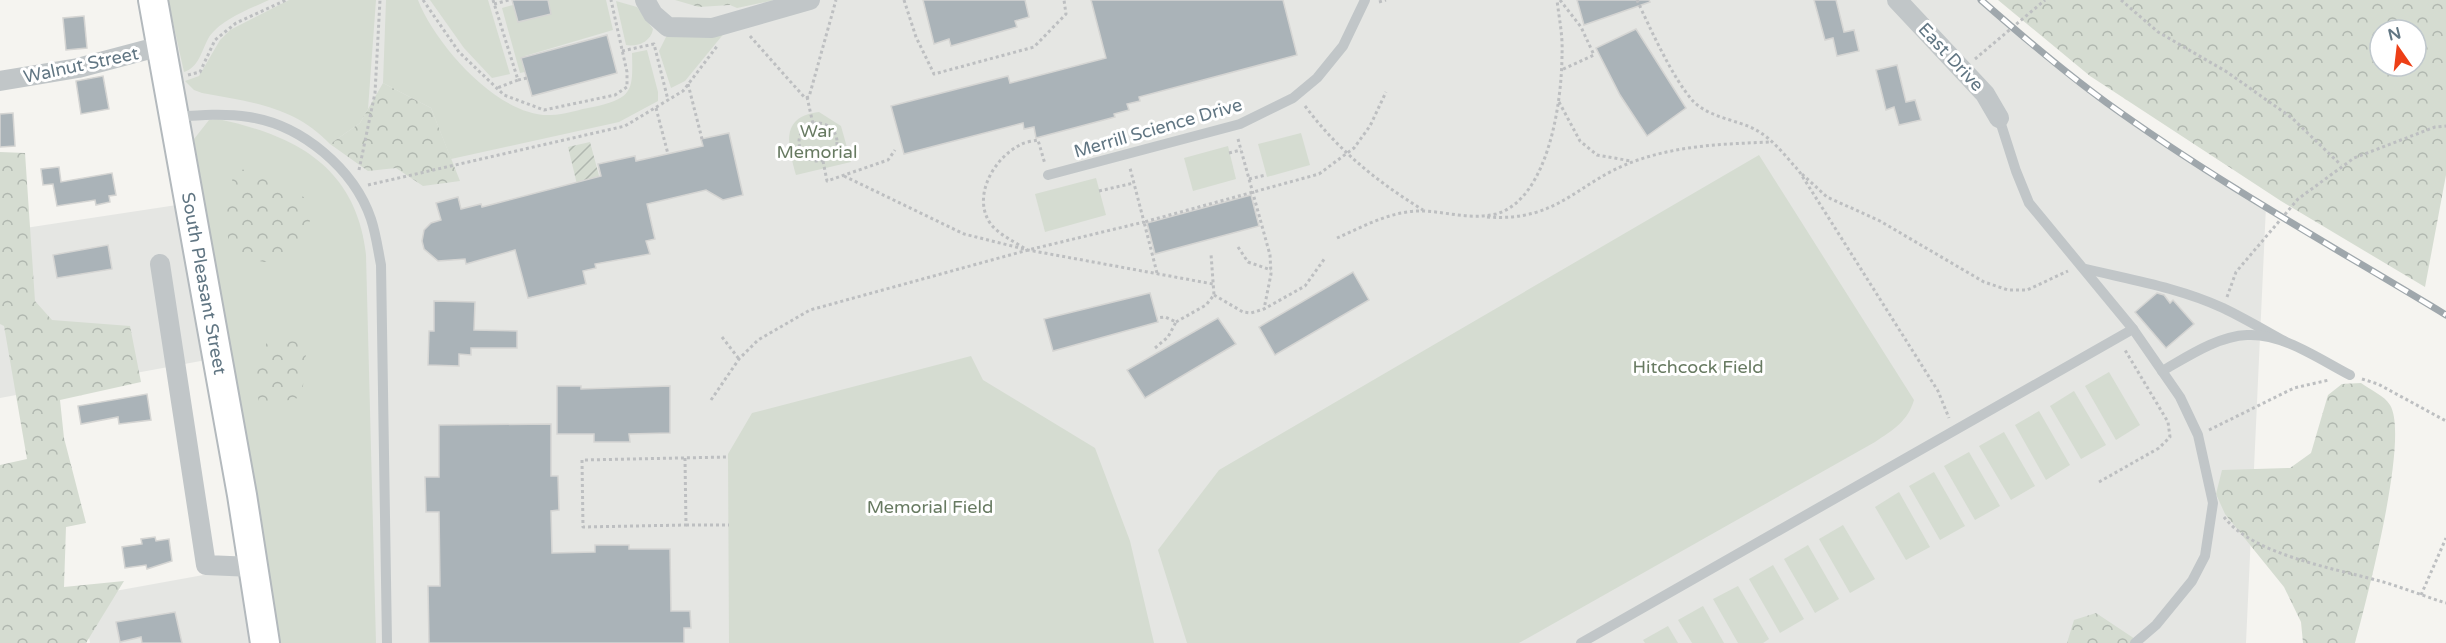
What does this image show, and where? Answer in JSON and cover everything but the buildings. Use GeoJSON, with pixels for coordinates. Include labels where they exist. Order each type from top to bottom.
{"type":"FeatureCollection","features":[{"type":"Feature","properties":{"kind":"main road","name":"South Pleasant Street"},"geometry":{"type":"LineString","coordinates":[[153,0],[265,643]]}},
{"type":"Feature","properties":{"kind":"street"},"geometry":{"type":"LineString","coordinates":[[645,0],[653,14],[668,27],[711,28],[810,0]]}},
{"type":"Feature","properties":{"kind":"street","name":"East Drive"},"geometry":{"type":"LineString","coordinates":[[1898,0],[1985,94],[1999,118]]}},
{"type":"Feature","properties":{"kind":"street","name":"Walnut Street"},"geometry":{"type":"LineString","coordinates":[[0,81],[78,68],[161,46]]}},
{"type":"Feature","properties":{"kind":"street"},"geometry":{"type":"LineString","coordinates":[[160,264],[206,565],[253,567]]}},
{"type":"Feature","properties":{"kind":"lane","name":"Merrill Science Drive"},"geometry":{"type":"LineString","coordinates":[[1048,175],[1240,124],[1293,98],[1317,78],[1343,46],[1365,0]]}},
{"type":"Feature","properties":{"kind":"lane"},"geometry":{"type":"LineString","coordinates":[[175,117],[216,114],[250,117],[278,125],[309,141],[338,166],[355,188],[371,219],[381,265],[387,643]]}},
{"type":"Feature","properties":{"kind":"lane"},"geometry":{"type":"LineString","coordinates":[[1999,118],[2029,203],[2103,289],[2133,329],[2180,397],[2198,435],[2213,503],[2205,556],[2192,581],[2156,625],[2135,643]]}},
{"type":"Feature","properties":{"kind":"lane"},"geometry":{"type":"LineString","coordinates":[[2085,269],[2161,286],[2223,308],[2350,375]]}},
{"type":"Feature","properties":{"kind":"lane"},"geometry":{"type":"LineString","coordinates":[[1581,643],[2133,329]]}},
{"type":"Feature","properties":{"kind":"lane"},"geometry":{"type":"LineString","coordinates":[[2162,370],[2218,342],[2247,334],[2284,341]]}},
{"type":"Feature","properties":{"kind":"path"},"geometry":{"type":"LineString","coordinates":[[184,76],[200,72],[215,40],[236,23],[286,0]]}},
{"type":"Feature","properties":{"kind":"path"},"geometry":{"type":"LineString","coordinates":[[380,0],[375,93],[355,188],[626,126],[683,91],[737,21],[805,98],[807,97]]}},
{"type":"Feature","properties":{"kind":"path"},"geometry":{"type":"LineString","coordinates":[[423,0],[459,52],[496,88],[504,95],[544,110],[615,95],[627,87],[628,79],[611,0]]}},
{"type":"Feature","properties":{"kind":"path"},"geometry":{"type":"LineString","coordinates":[[509,0],[494,2],[518,80]]}},
{"type":"Feature","properties":{"kind":"path"},"geometry":{"type":"LineString","coordinates":[[807,97],[809,97],[836,0]]}},
{"type":"Feature","properties":{"kind":"path"},"geometry":{"type":"LineString","coordinates":[[904,0],[916,37],[934,74],[1034,47],[1059,24],[1066,14],[1064,0]]}},
{"type":"Feature","properties":{"kind":"path"},"geometry":{"type":"LineString","coordinates":[[1379,2],[1386,0]]}},
{"type":"Feature","properties":{"kind":"path"},"geometry":{"type":"LineString","coordinates":[[1558,0],[1581,27],[1594,55],[1561,70]]}},
{"type":"Feature","properties":{"kind":"path"},"geometry":{"type":"LineString","coordinates":[[1480,216],[1498,213],[1526,194],[1542,162],[1552,134],[1559,101],[1562,54],[1558,0]]}},
{"type":"Feature","properties":{"kind":"path"},"geometry":{"type":"LineString","coordinates":[[1637,0],[1655,40],[1694,102],[1730,122],[1755,129],[1773,142],[1827,197],[1880,221],[1984,282],[2008,290],[2026,290],[2070,271],[2083,273],[2103,289]]}},
{"type":"Feature","properties":{"kind":"path"},"geometry":{"type":"LineString","coordinates":[[1962,69],[2045,0]]}},
{"type":"Feature","properties":{"kind":"path"},"geometry":{"type":"LineString","coordinates":[[2121,0],[2158,32],[2227,72],[2292,118],[2341,165]]}},
{"type":"Feature","properties":{"kind":"path"},"geometry":{"type":"LineString","coordinates":[[622,51],[654,44],[668,100]]}},
{"type":"Feature","properties":{"kind":"path"},"geometry":{"type":"LineString","coordinates":[[496,88],[527,78]]}},
{"type":"Feature","properties":{"kind":"path"},"geometry":{"type":"LineString","coordinates":[[688,84],[702,139]]}},
{"type":"Feature","properties":{"kind":"path"},"geometry":{"type":"LineString","coordinates":[[711,400],[739,358],[774,328],[810,310],[1319,174],[1347,155],[1370,126],[1386,92]]}},
{"type":"Feature","properties":{"kind":"path"},"geometry":{"type":"LineString","coordinates":[[807,97],[813,124]]}},
{"type":"Feature","properties":{"kind":"path"},"geometry":{"type":"LineString","coordinates":[[1559,101],[1567,121],[1580,141],[1597,155],[1632,162]]}},
{"type":"Feature","properties":{"kind":"path"},"geometry":{"type":"LineString","coordinates":[[656,108],[668,154]]}},
{"type":"Feature","properties":{"kind":"path"},"geometry":{"type":"LineString","coordinates":[[1314,118],[1347,155],[1370,176],[1424,211]]}},
{"type":"Feature","properties":{"kind":"path"},"geometry":{"type":"LineString","coordinates":[[813,124],[826,125],[835,135],[836,147],[833,153],[823,161],[806,157],[799,147],[800,135],[813,124]]}},
{"type":"Feature","properties":{"kind":"path"},"geometry":{"type":"LineString","coordinates":[[2223,308],[2236,272],[2298,199],[2341,165],[2435,127],[2446,126]]}},
{"type":"Feature","properties":{"kind":"path"},"geometry":{"type":"LineString","coordinates":[[1238,138],[1270,255],[1271,270],[1264,309]]}},
{"type":"Feature","properties":{"kind":"path"},"geometry":{"type":"LineString","coordinates":[[1028,250],[1007,238],[990,223],[985,212],[984,189],[990,174],[1005,157],[1020,145],[1038,140],[1048,175]]}},
{"type":"Feature","properties":{"kind":"path"},"geometry":{"type":"LineString","coordinates":[[1337,238],[1384,218],[1424,211],[1456,217],[1509,218],[1552,208],[1632,162],[1685,147],[1773,142]]}},
{"type":"Feature","properties":{"kind":"path"},"geometry":{"type":"LineString","coordinates":[[823,161],[828,181],[888,160],[896,150]]}},
{"type":"Feature","properties":{"kind":"path"},"geometry":{"type":"LineString","coordinates":[[1229,153],[1241,150]]}},
{"type":"Feature","properties":{"kind":"path"},"geometry":{"type":"LineString","coordinates":[[1127,154],[1157,273]]}},
{"type":"Feature","properties":{"kind":"path"},"geometry":{"type":"LineString","coordinates":[[1799,171],[1938,391],[1954,431]]}},
{"type":"Feature","properties":{"kind":"path"},"geometry":{"type":"LineString","coordinates":[[1249,179],[1266,175]]}},
{"type":"Feature","properties":{"kind":"path"},"geometry":{"type":"LineString","coordinates":[[844,176],[964,234],[1028,250],[1213,284]]}},
{"type":"Feature","properties":{"kind":"path"},"geometry":{"type":"LineString","coordinates":[[1099,191],[1134,183]]}},
{"type":"Feature","properties":{"kind":"path"},"geometry":{"type":"LineString","coordinates":[[1238,247],[1248,262],[1271,270]]}},
{"type":"Feature","properties":{"kind":"path"},"geometry":{"type":"LineString","coordinates":[[1155,348],[1168,337],[1176,322],[1206,305],[1214,295],[1211,254]]}},
{"type":"Feature","properties":{"kind":"path"},"geometry":{"type":"LineString","coordinates":[[1214,295],[1243,312],[1251,313],[1264,309],[1305,286],[1325,258]]}},
{"type":"Feature","properties":{"kind":"path"},"geometry":{"type":"LineString","coordinates":[[1157,318],[1165,317],[1176,322]]}},
{"type":"Feature","properties":{"kind":"path"},"geometry":{"type":"LineString","coordinates":[[2099,482],[2159,448],[2170,437],[2168,422],[2118,337]]}},
{"type":"Feature","properties":{"kind":"path"},"geometry":{"type":"LineString","coordinates":[[722,338],[739,358]]}},
{"type":"Feature","properties":{"kind":"path"},"geometry":{"type":"LineString","coordinates":[[2198,435],[2294,388],[2350,375],[2378,384],[2446,421]]}},
{"type":"Feature","properties":{"kind":"path"},"geometry":{"type":"LineString","coordinates":[[728,457],[582,460],[583,527],[729,525]]}},
{"type":"Feature","properties":{"kind":"path"},"geometry":{"type":"LineString","coordinates":[[685,458],[686,525]]}},
{"type":"Feature","properties":{"kind":"path"},"geometry":{"type":"LineString","coordinates":[[2213,503],[2230,525],[2281,555],[2379,581],[2446,603]]}},
{"type":"Feature","properties":{"kind":"path"},"geometry":{"type":"LineString","coordinates":[[2421,595],[2446,538]]}},
{"type":"Feature","properties":{"kind":"shaded area"},"geometry":{"type":"Polygon","coordinates":[[[153,0],[1981,0],[2039,50],[2107,103],[2194,162],[2266,206],[2246,643],[90,643],[82,597],[253,566],[217,358],[0,398],[0,283],[12,230],[190,203],[153,0]]]}},
{"type":"Feature","properties":{"kind":"green space"},"geometry":{"type":"Polygon","coordinates":[[[168,0],[269,0],[219,26],[208,39],[193,67],[184,72],[168,0]]]}},
{"type":"Feature","properties":{"kind":"green space"},"geometry":{"type":"Polygon","coordinates":[[[289,0],[376,0],[368,109],[360,123],[330,144],[302,121],[287,114],[255,103],[202,93],[194,90],[185,81],[199,76],[220,40],[230,30],[289,0]]]}},
{"type":"Feature","properties":{"kind":"green space"},"geometry":{"type":"Polygon","coordinates":[[[386,0],[418,0],[438,37],[470,74],[489,90],[528,112],[559,114],[616,100],[628,91],[631,84],[632,53],[647,50],[658,92],[658,101],[619,122],[451,159],[431,108],[383,83],[386,0]]]}},
{"type":"Feature","properties":{"kind":"green space"},"geometry":{"type":"Polygon","coordinates":[[[430,0],[488,0],[510,74],[492,78],[464,48],[430,0]]]}},
{"type":"Feature","properties":{"kind":"green space"},"geometry":{"type":"Polygon","coordinates":[[[548,0],[606,0],[613,30],[525,56],[529,71],[520,73],[502,8],[513,5],[518,22],[551,14],[548,0]]]}},
{"type":"Feature","properties":{"kind":"green space"},"geometry":{"type":"Polygon","coordinates":[[[675,0],[730,0],[730,5],[699,7],[675,0]]]}},
{"type":"Feature","properties":{"kind":"green space"},"geometry":{"type":"Polygon","coordinates":[[[730,0],[775,0],[737,8],[730,5],[730,0]]]}},
{"type":"Feature","properties":{"kind":"green space"},"geometry":{"type":"Polygon","coordinates":[[[1998,0],[2446,0],[2446,175],[2425,287],[2281,201],[2090,76],[1998,0]]]}},
{"type":"Feature","properties":{"kind":"green space"},"geometry":{"type":"Polygon","coordinates":[[[616,1],[637,7],[653,29],[652,34],[646,40],[635,45],[626,45],[616,1]]]}},
{"type":"Feature","properties":{"kind":"green space"},"geometry":{"type":"Polygon","coordinates":[[[730,26],[685,81],[671,88],[659,51],[669,31],[730,26]]]}},
{"type":"Feature","properties":{"kind":"green space"},"geometry":{"type":"Polygon","coordinates":[[[383,83],[431,108],[460,181],[423,186],[396,168],[368,171],[330,144],[360,123],[383,83]]]}},
{"type":"Feature","properties":{"kind":"green space","name":"War Memorial"},"geometry":{"type":"Polygon","coordinates":[[[819,112],[841,126],[851,162],[796,175],[789,135],[797,120],[819,112]]]}},
{"type":"Feature","properties":{"kind":"green space"},"geometry":{"type":"Polygon","coordinates":[[[218,119],[273,135],[318,161],[336,178],[350,199],[360,225],[366,255],[376,643],[280,643],[194,139],[209,120],[218,119]]]}},
{"type":"Feature","properties":{"kind":"green space"},"geometry":{"type":"Polygon","coordinates":[[[1301,133],[1310,165],[1267,177],[1258,144],[1301,133]]]}},
{"type":"Feature","properties":{"kind":"green space"},"geometry":{"type":"Polygon","coordinates":[[[590,142],[610,217],[589,234],[568,147],[590,142]]]}},
{"type":"Feature","properties":{"kind":"green space"},"geometry":{"type":"Polygon","coordinates":[[[1228,146],[1236,179],[1193,191],[1184,158],[1228,146]]]}},
{"type":"Feature","properties":{"kind":"green space"},"geometry":{"type":"Polygon","coordinates":[[[0,152],[25,153],[35,301],[52,320],[130,326],[141,382],[60,400],[64,438],[86,523],[66,527],[64,587],[124,581],[86,643],[0,643],[0,465],[27,459],[4,326],[0,324],[0,152]]]}},
{"type":"Feature","properties":{"kind":"green space","name":"Hitchcock Field"},"geometry":{"type":"Polygon","coordinates":[[[1759,155],[1914,400],[1908,414],[1894,429],[1875,442],[1519,643],[1187,643],[1158,550],[1219,470],[1759,155]]]}},
{"type":"Feature","properties":{"kind":"green space"},"geometry":{"type":"Polygon","coordinates":[[[235,168],[274,176],[312,203],[308,235],[293,258],[264,262],[230,254],[225,212],[235,168]]]}},
{"type":"Feature","properties":{"kind":"green space"},"geometry":{"type":"Polygon","coordinates":[[[1096,178],[1106,215],[1045,232],[1035,194],[1096,178]]]}},
{"type":"Feature","properties":{"kind":"green space"},"geometry":{"type":"Polygon","coordinates":[[[268,340],[307,342],[302,397],[260,407],[253,373],[268,340]]]}},
{"type":"Feature","properties":{"kind":"green space","name":"Memorial Field"},"geometry":{"type":"Polygon","coordinates":[[[971,356],[983,380],[1095,448],[1130,541],[1154,643],[729,643],[728,454],[752,413],[971,356]]]}},
{"type":"Feature","properties":{"kind":"green space"},"geometry":{"type":"Polygon","coordinates":[[[2109,372],[2140,425],[2116,440],[2085,386],[2109,372]]]}},
{"type":"Feature","properties":{"kind":"green space"},"geometry":{"type":"Polygon","coordinates":[[[2361,383],[2388,402],[2395,423],[2391,484],[2376,558],[2355,643],[2303,643],[2301,622],[2284,587],[2225,514],[2216,494],[2222,470],[2290,468],[2311,453],[2328,395],[2342,384],[2361,383]]]}},
{"type":"Feature","properties":{"kind":"green space"},"geometry":{"type":"Polygon","coordinates":[[[2074,391],[2106,445],[2081,459],[2050,406],[2074,391]]]}},
{"type":"Feature","properties":{"kind":"green space"},"geometry":{"type":"Polygon","coordinates":[[[2039,411],[2070,465],[2046,480],[2015,425],[2039,411]]]}},
{"type":"Feature","properties":{"kind":"green space"},"geometry":{"type":"Polygon","coordinates":[[[2004,432],[2035,486],[2011,500],[1979,446],[2004,432]]]}},
{"type":"Feature","properties":{"kind":"green space"},"geometry":{"type":"Polygon","coordinates":[[[1969,452],[2000,506],[1975,520],[1944,466],[1969,452]]]}},
{"type":"Feature","properties":{"kind":"green space"},"geometry":{"type":"Polygon","coordinates":[[[1934,472],[1965,526],[1940,540],[1909,486],[1934,472]]]}},
{"type":"Feature","properties":{"kind":"green space"},"geometry":{"type":"Polygon","coordinates":[[[1899,492],[1930,547],[1906,560],[1875,507],[1899,492]]]}},
{"type":"Feature","properties":{"kind":"green space"},"geometry":{"type":"Polygon","coordinates":[[[1843,525],[1875,579],[1850,593],[1819,539],[1843,525]]]}},
{"type":"Feature","properties":{"kind":"green space"},"geometry":{"type":"Polygon","coordinates":[[[1808,545],[1839,599],[1815,613],[1784,559],[1808,545]]]}},
{"type":"Feature","properties":{"kind":"green space"},"geometry":{"type":"Polygon","coordinates":[[[1773,565],[1804,619],[1780,633],[1749,579],[1773,565]]]}},
{"type":"Feature","properties":{"kind":"green space"},"geometry":{"type":"Polygon","coordinates":[[[1738,586],[1769,639],[1763,643],[1738,643],[1713,599],[1738,586]]]}},
{"type":"Feature","properties":{"kind":"green space"},"geometry":{"type":"Polygon","coordinates":[[[1703,606],[1724,643],[1692,643],[1678,620],[1703,606]]]}},
{"type":"Feature","properties":{"kind":"green space"},"geometry":{"type":"Polygon","coordinates":[[[2096,613],[2141,643],[2067,643],[2074,620],[2096,613]]]}},
{"type":"Feature","properties":{"kind":"green space"},"geometry":{"type":"Polygon","coordinates":[[[1668,626],[1678,643],[1645,643],[1643,640],[1668,626]]]}},
{"type":"Feature","properties":{"kind":"railway"},"geometry":{"type":"LineString","coordinates":[[1981,0],[2075,78],[2148,132],[2274,212],[2446,315]]}}]}
